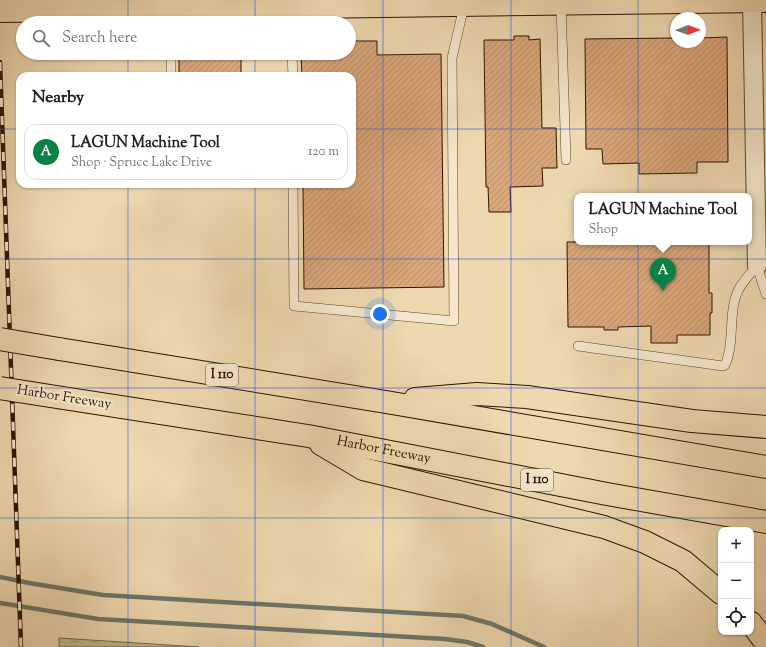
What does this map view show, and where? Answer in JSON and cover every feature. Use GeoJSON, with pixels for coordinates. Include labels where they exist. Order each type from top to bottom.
{"type":"FeatureCollection","features":[{"type":"Feature","properties":{"kind":"main road"},"geometry":{"type":"LineString","coordinates":[[0,11],[42,10],[170,16],[292,15],[464,6],[488,3],[562,4],[757,1]]}},
{"type":"Feature","properties":{"kind":"main road","name":"I 110"},"geometry":{"type":"LineString","coordinates":[[0,339],[386,402],[766,467]]}},
{"type":"Feature","properties":{"kind":"main road","name":"Harbor Freeway"},"geometry":{"type":"LineString","coordinates":[[0,388],[308,436],[607,494],[766,522]]}},
{"type":"Feature","properties":{"kind":"main road"},"geometry":{"type":"LineString","coordinates":[[386,402],[477,394],[528,397],[692,421],[766,427]]}},
{"type":"Feature","properties":{"kind":"main road"},"geometry":{"type":"LineString","coordinates":[[308,436],[363,469],[604,527],[645,542],[683,561],[718,590]]}},
{"type":"Feature","properties":{"kind":"main road"},"geometry":{"type":"LineString","coordinates":[[754,627],[766,643]]}},
{"type":"Feature","properties":{"kind":"street"},"geometry":{"type":"LineString","coordinates":[[757,1],[762,233],[757,266]]}},
{"type":"Feature","properties":{"kind":"lane"},"geometry":{"type":"LineString","coordinates":[[562,4],[566,160]]}},
{"type":"Feature","properties":{"kind":"lane"},"geometry":{"type":"LineString","coordinates":[[293,188],[294,306],[454,321],[452,58],[464,6]]}},
{"type":"Feature","properties":{"kind":"lane"},"geometry":{"type":"LineString","coordinates":[[170,60],[171,72]]}},
{"type":"Feature","properties":{"kind":"lane"},"geometry":{"type":"LineString","coordinates":[[292,60],[293,72]]}},
{"type":"Feature","properties":{"kind":"lane"},"geometry":{"type":"LineString","coordinates":[[757,266],[766,294]]}},
{"type":"Feature","properties":{"kind":"lane"},"geometry":{"type":"LineString","coordinates":[[578,346],[723,366],[726,365],[735,301],[738,290],[757,266]]}},
{"type":"Feature","properties":{"kind":"green space"},"geometry":{"type":"Polygon","coordinates":[[[59,638],[199,647],[59,647],[59,638]]]}},
{"type":"Feature","properties":{"kind":"building"},"geometry":{"type":"Polygon","coordinates":[[[514,36],[529,36],[529,40],[540,39],[542,128],[556,128],[557,168],[542,168],[543,186],[510,187],[511,212],[489,212],[488,187],[486,187],[484,40],[514,40],[514,36]]]}},
{"type":"Feature","properties":{"kind":"building"},"geometry":{"type":"Polygon","coordinates":[[[727,37],[728,162],[697,162],[697,173],[639,174],[639,163],[603,164],[602,149],[586,149],[585,39],[670,38],[670,48],[706,48],[706,38],[727,37]]]}},
{"type":"Feature","properties":{"kind":"building"},"geometry":{"type":"Polygon","coordinates":[[[356,41],[377,41],[377,55],[441,54],[444,287],[304,289],[303,188],[356,188],[356,72],[302,72],[301,60],[356,60],[356,41]]]}},
{"type":"Feature","properties":{"kind":"building"},"geometry":{"type":"Polygon","coordinates":[[[179,60],[241,60],[241,72],[179,72],[179,60]]]}},
{"type":"Feature","properties":{"kind":"building"},"geometry":{"type":"Polygon","coordinates":[[[567,242],[574,242],[574,245],[709,245],[709,293],[712,293],[710,335],[677,335],[677,343],[651,343],[651,326],[618,327],[618,330],[604,330],[604,327],[568,327],[567,242]]]}},
{"type":"Feature","properties":{"kind":"waterway"},"geometry":{"type":"LineString","coordinates":[[0,577],[103,595],[463,616],[492,624],[544,647]]}},
{"type":"Feature","properties":{"kind":"waterway"},"geometry":{"type":"LineString","coordinates":[[0,603],[98,619],[445,639],[467,642],[483,647]]}},
{"type":"Feature","properties":{"kind":"railway"},"geometry":{"type":"LineString","coordinates":[[0,62],[21,647]]}},
{"type":"Feature","properties":{"kind":"place","name":"LAGUN Machine Tool"},"geometry":{"type":"Point","coordinates":[663,291]}}]}
